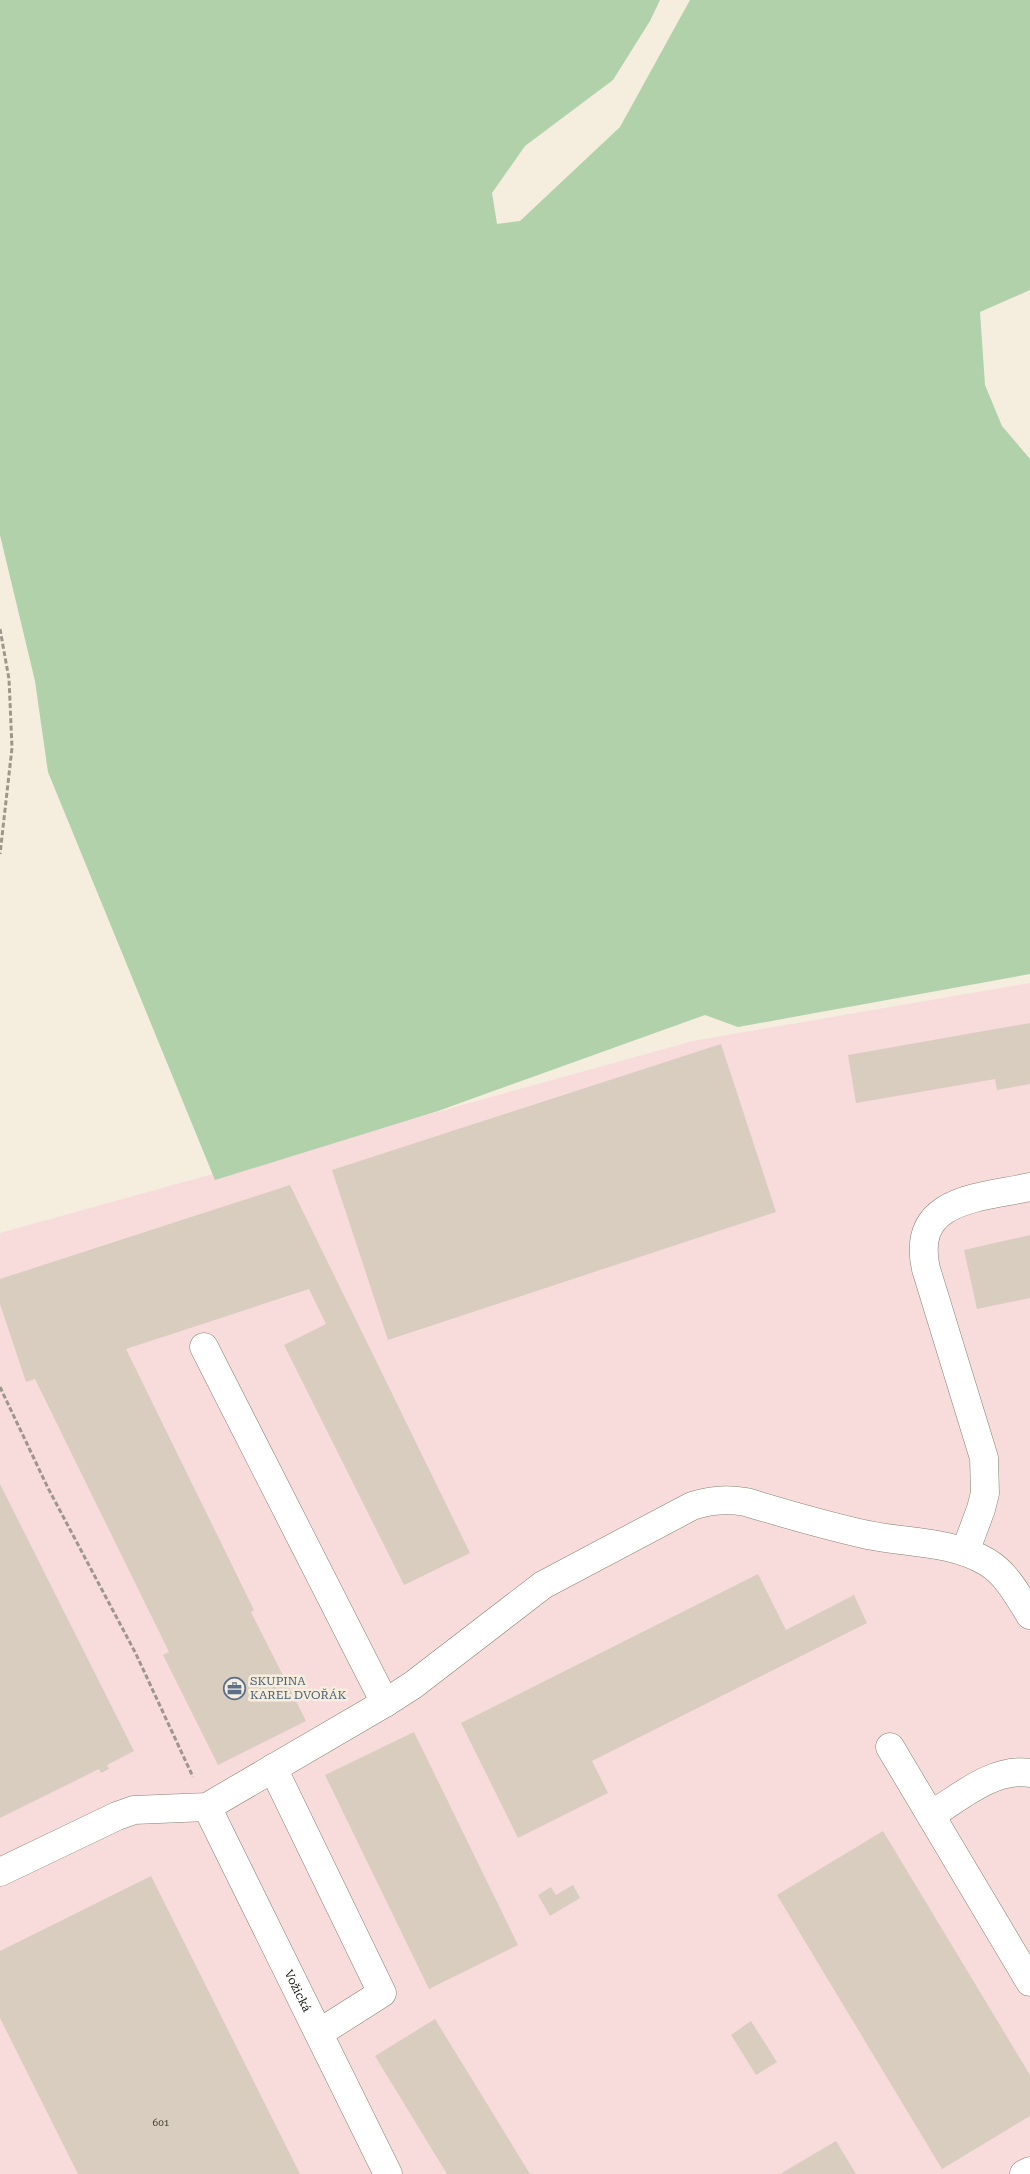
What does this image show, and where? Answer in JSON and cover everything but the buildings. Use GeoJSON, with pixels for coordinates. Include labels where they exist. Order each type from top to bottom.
{"type":"FeatureCollection","features":[{"type":"Feature","properties":{"kind":"lane"},"geometry":{"type":"LineString","coordinates":[[965,1552],[985,1493],[984,1458],[926,1269],[923,1241],[928,1226],[936,1214],[948,1206],[1030,1187]]}},
{"type":"Feature","properties":{"kind":"lane"},"geometry":{"type":"LineString","coordinates":[[204,1347],[385,1703]]}},
{"type":"Feature","properties":{"kind":"lane"},"geometry":{"type":"LineString","coordinates":[[0,1872],[117,1816],[134,1810],[207,1807],[413,1685],[543,1585],[692,1506],[709,1501],[746,1502],[870,1535],[965,1552],[988,1563],[1000,1572],[1014,1588],[1030,1615]]}},
{"type":"Feature","properties":{"kind":"lane"},"geometry":{"type":"LineString","coordinates":[[890,1747],[1030,1982]]}},
{"type":"Feature","properties":{"kind":"lane"},"geometry":{"type":"LineString","coordinates":[[273,1768],[382,1993],[319,2033]]}},
{"type":"Feature","properties":{"kind":"lane"},"geometry":{"type":"LineString","coordinates":[[931,1815],[996,1776],[1011,1773],[1030,1773]]}},
{"type":"Feature","properties":{"kind":"lane","name":"Vožická"},"geometry":{"type":"LineString","coordinates":[[207,1807],[388,2174]]}},
{"type":"Feature","properties":{"kind":"lane"},"geometry":{"type":"LineString","coordinates":[[1024,2174],[1030,2171]]}},
{"type":"Feature","properties":{"kind":"path"},"geometry":{"type":"LineString","coordinates":[[0,629],[9,679],[12,748],[0,854]]}},
{"type":"Feature","properties":{"kind":"path"},"geometry":{"type":"LineString","coordinates":[[0,1388],[48,1488],[136,1654],[207,1807]]}},
{"type":"Feature","properties":{"kind":"shaded area"},"geometry":{"type":"Polygon","coordinates":[[[1030,983],[1030,2174],[0,2174],[0,1233],[693,1041],[1030,983]]]}},
{"type":"Feature","properties":{"kind":"green space"},"geometry":{"type":"Polygon","coordinates":[[[0,0],[660,0],[650,21],[613,80],[525,146],[492,193],[497,224],[520,221],[620,127],[690,0],[1030,0],[1030,290],[980,312],[985,385],[1002,426],[1030,459],[1030,974],[738,1027],[705,1015],[438,1111],[215,1180],[48,772],[35,681],[0,535],[0,0]]]}},
{"type":"Feature","properties":{"kind":"place","name":"SKUPINA KAREL DVOŘÁK"},"geometry":{"type":"Point","coordinates":[234,1688]}}]}
